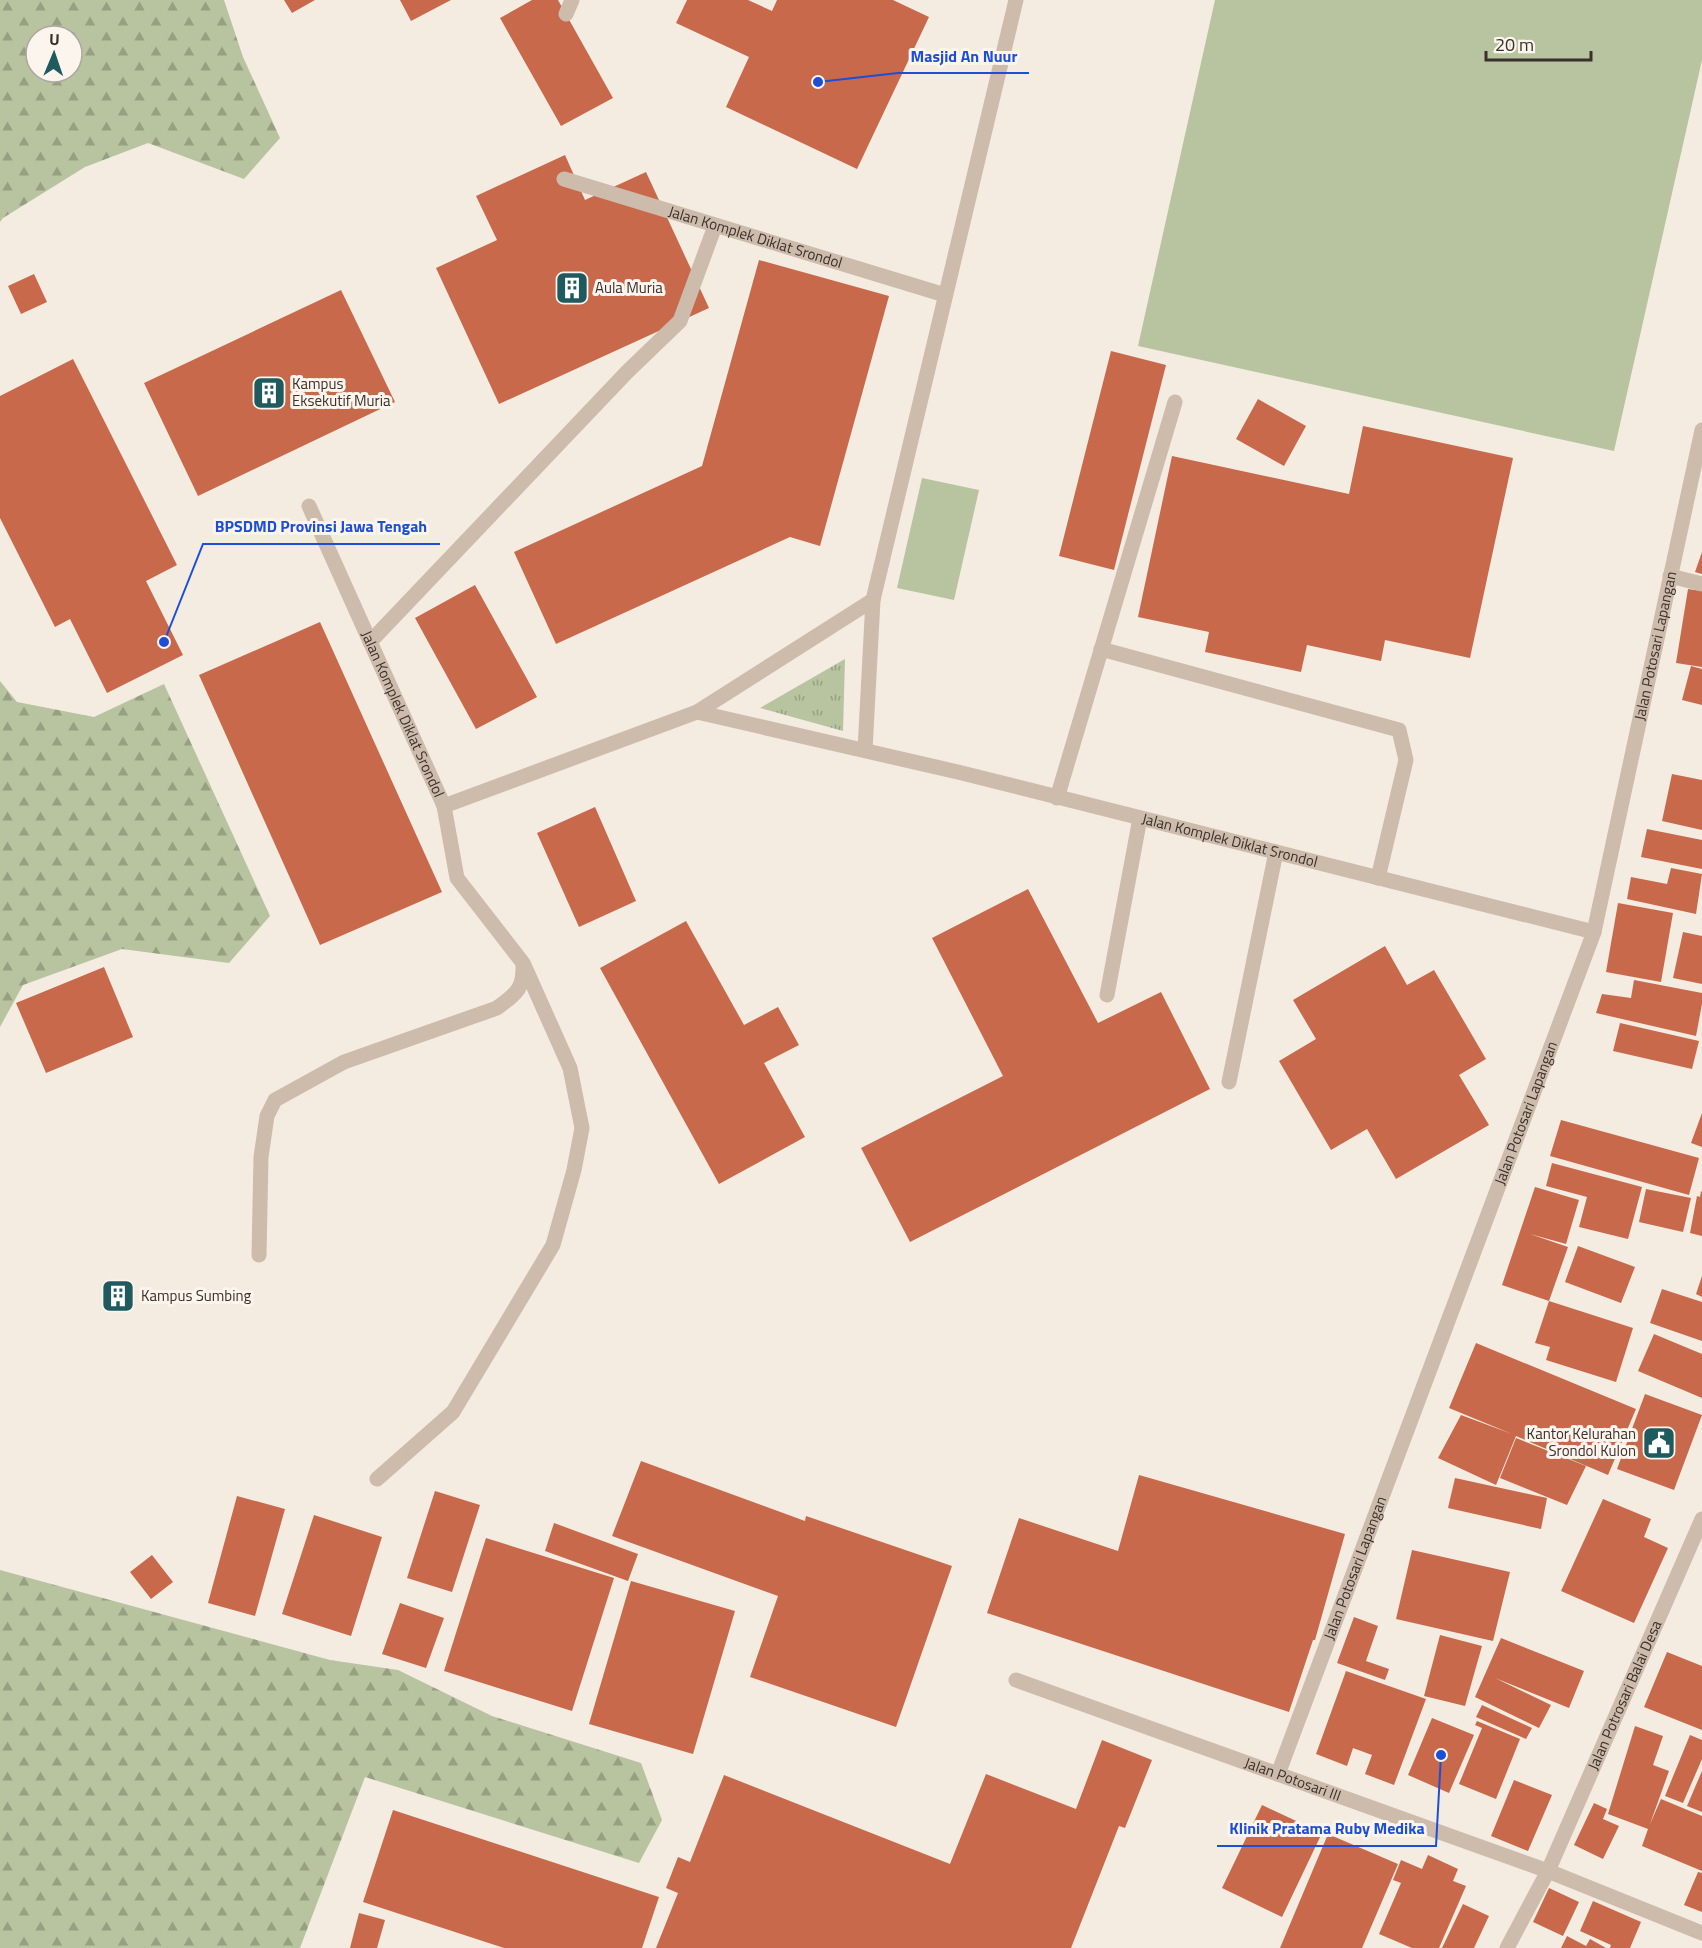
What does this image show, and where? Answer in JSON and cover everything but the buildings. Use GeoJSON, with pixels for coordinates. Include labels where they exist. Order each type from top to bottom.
{"type":"FeatureCollection","features":[{"type":"Feature","properties":{"kind":"street"},"geometry":{"type":"LineString","coordinates":[[865,750],[873,600],[1016,0]]}},
{"type":"Feature","properties":{"kind":"street","name":"Jalan Komplek Diklat Srondol"},"geometry":{"type":"LineString","coordinates":[[564,179],[945,295]]}},
{"type":"Feature","properties":{"kind":"street"},"geometry":{"type":"LineString","coordinates":[[370,642],[627,372],[680,321],[715,226]]}},
{"type":"Feature","properties":{"kind":"street"},"geometry":{"type":"LineString","coordinates":[[1057,798],[1175,402]]}},
{"type":"Feature","properties":{"kind":"street","name":"Jalan Potosari Lapangan"},"geometry":{"type":"LineString","coordinates":[[1278,1774],[1593,932],[1702,430]]}},
{"type":"Feature","properties":{"kind":"street","name":"Jalan Komplek Diklat Srondol"},"geometry":{"type":"LineString","coordinates":[[309,506],[444,806],[697,712],[873,600]]}},
{"type":"Feature","properties":{"kind":"street"},"geometry":{"type":"LineString","coordinates":[[1670,576],[1702,584]]}},
{"type":"Feature","properties":{"kind":"street"},"geometry":{"type":"LineString","coordinates":[[1101,649],[1399,730],[1406,760],[1378,878]]}},
{"type":"Feature","properties":{"kind":"street","name":"Jalan Komplek Diklat Srondol"},"geometry":{"type":"LineString","coordinates":[[697,712],[865,750],[1593,932]]}},
{"type":"Feature","properties":{"kind":"street"},"geometry":{"type":"LineString","coordinates":[[377,1479],[453,1412],[553,1245],[574,1170],[582,1128],[570,1068],[523,963],[457,878],[444,806]]}},
{"type":"Feature","properties":{"kind":"street"},"geometry":{"type":"LineString","coordinates":[[1107,995],[1140,818]]}},
{"type":"Feature","properties":{"kind":"street"},"geometry":{"type":"LineString","coordinates":[[1229,1082],[1276,852]]}},
{"type":"Feature","properties":{"kind":"street"},"geometry":{"type":"LineString","coordinates":[[259,1255],[261,1157],[267,1116],[275,1101],[344,1062],[497,1008],[518,992],[523,982],[523,963]]}},
{"type":"Feature","properties":{"kind":"street","name":"Jalan Potrosari Balai Desa"},"geometry":{"type":"LineString","coordinates":[[1507,1948],[1548,1871],[1702,1519]]}},
{"type":"Feature","properties":{"kind":"street","name":"Jalan Potosari III"},"geometry":{"type":"LineString","coordinates":[[1016,1680],[1548,1871],[1702,1933]]}},
{"type":"Feature","properties":{"kind":"green space"},"geometry":{"type":"Polygon","coordinates":[[[0,0],[224,0],[243,57],[280,138],[244,179],[148,143],[85,167],[0,222],[0,0]]]}},
{"type":"Feature","properties":{"kind":"green space"},"geometry":{"type":"Polygon","coordinates":[[[1215,0],[1702,0],[1702,60],[1614,451],[1138,346],[1215,0]]]}},
{"type":"Feature","properties":{"kind":"green space"},"geometry":{"type":"Polygon","coordinates":[[[922,478],[979,490],[954,600],[897,588],[922,478]]]}},
{"type":"Feature","properties":{"kind":"green space"},"geometry":{"type":"Polygon","coordinates":[[[845,659],[843,731],[760,708],[845,659]]]}},
{"type":"Feature","properties":{"kind":"green space"},"geometry":{"type":"Polygon","coordinates":[[[0,681],[17,702],[94,717],[164,684],[270,916],[229,963],[122,949],[23,985],[0,1027],[0,681]]]}},
{"type":"Feature","properties":{"kind":"green space"},"geometry":{"type":"Polygon","coordinates":[[[0,1570],[330,1660],[398,1670],[492,1716],[641,1763],[662,1820],[639,1863],[365,1777],[300,1948],[0,1948],[0,1570]]]}},
{"type":"Feature","properties":{"kind":"place","name":"Masjid An Nuur"},"geometry":{"type":"Point","coordinates":[818,82]}},
{"type":"Feature","properties":{"kind":"place","name":"Aula Muria"},"geometry":{"type":"Point","coordinates":[572,288]}},
{"type":"Feature","properties":{"kind":"place","name":"Kampus Eksekutif Muria"},"geometry":{"type":"Point","coordinates":[269,393]}},
{"type":"Feature","properties":{"kind":"place","name":"BPSDMD Provinsi Jawa Tengah"},"geometry":{"type":"Point","coordinates":[164,642]}},
{"type":"Feature","properties":{"kind":"place","name":"Kampus Sumbing"},"geometry":{"type":"Point","coordinates":[118,1296]}},
{"type":"Feature","properties":{"kind":"place","name":"Kantor Kelurahan Srondol Kulon"},"geometry":{"type":"Point","coordinates":[1659,1443]}},
{"type":"Feature","properties":{"kind":"place","name":"Klinik Pratama Ruby Medika"},"geometry":{"type":"Point","coordinates":[1441,1755]}}]}
